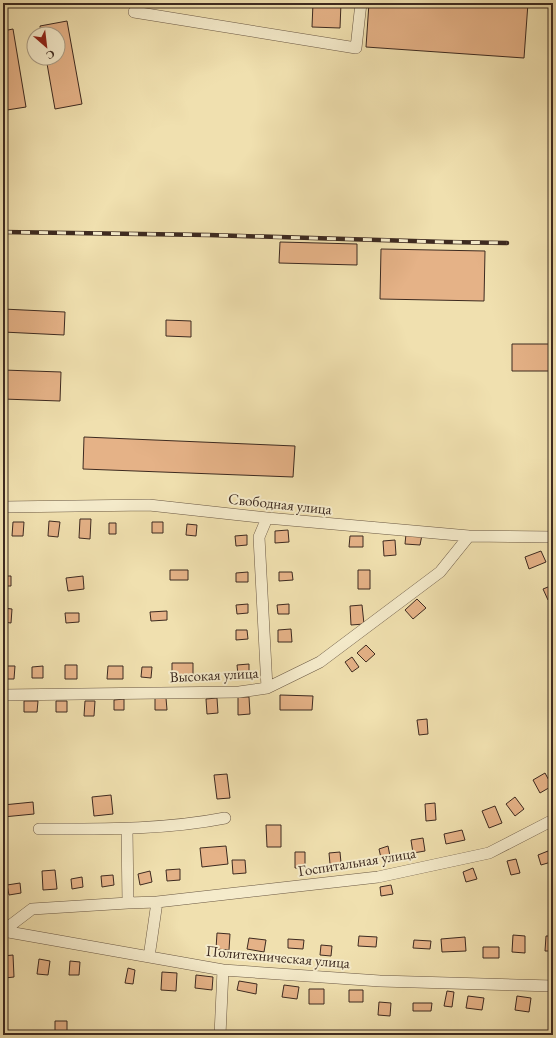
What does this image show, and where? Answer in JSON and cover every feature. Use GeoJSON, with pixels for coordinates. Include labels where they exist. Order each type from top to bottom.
{"type":"FeatureCollection","features":[{"type":"Feature","properties":{"kind":"street"},"geometry":{"type":"LineString","coordinates":[[134,12],[356,48],[361,3]]}},
{"type":"Feature","properties":{"kind":"street","name":"Свободная улица"},"geometry":{"type":"LineString","coordinates":[[3,508],[149,505],[267,518],[469,536],[553,537]]}},
{"type":"Feature","properties":{"kind":"street"},"geometry":{"type":"LineString","coordinates":[[267,518],[258,537],[267,688]]}},
{"type":"Feature","properties":{"kind":"street","name":"Высокая улица"},"geometry":{"type":"LineString","coordinates":[[3,695],[239,692],[267,688],[320,662],[440,572],[469,536]]}},
{"type":"Feature","properties":{"kind":"street"},"geometry":{"type":"LineString","coordinates":[[39,829],[127,829],[205,822],[225,818]]}},
{"type":"Feature","properties":{"kind":"street","name":"Госпитальная улица"},"geometry":{"type":"LineString","coordinates":[[3,931],[32,909],[157,902],[378,877],[489,853],[553,820]]}},
{"type":"Feature","properties":{"kind":"street"},"geometry":{"type":"LineString","coordinates":[[127,829],[128,903]]}},
{"type":"Feature","properties":{"kind":"street"},"geometry":{"type":"LineString","coordinates":[[149,957],[157,902]]}},
{"type":"Feature","properties":{"kind":"street","name":"Политехническая улица"},"geometry":{"type":"LineString","coordinates":[[3,931],[223,970],[380,981],[553,986]]}},
{"type":"Feature","properties":{"kind":"street"},"geometry":{"type":"LineString","coordinates":[[220,1035],[223,970]]}},
{"type":"Feature","properties":{"kind":"building"},"geometry":{"type":"Polygon","coordinates":[[[313,3],[341,3],[340,28],[312,27],[313,3]]]}},
{"type":"Feature","properties":{"kind":"building"},"geometry":{"type":"Polygon","coordinates":[[[369,3],[528,3],[524,58],[366,47],[369,3]]]}},
{"type":"Feature","properties":{"kind":"building"},"geometry":{"type":"Polygon","coordinates":[[[67,21],[82,104],[55,109],[47,66],[66,66],[66,26],[40,26],[67,21]]]}},
{"type":"Feature","properties":{"kind":"building"},"geometry":{"type":"Polygon","coordinates":[[[13,29],[26,107],[7,110],[3,86],[3,31],[13,29]]]}},
{"type":"Feature","properties":{"kind":"building"},"geometry":{"type":"Polygon","coordinates":[[[280,242],[357,244],[357,265],[279,263],[280,242]]]}},
{"type":"Feature","properties":{"kind":"building"},"geometry":{"type":"Polygon","coordinates":[[[381,249],[485,251],[484,301],[380,299],[381,249]]]}},
{"type":"Feature","properties":{"kind":"building"},"geometry":{"type":"Polygon","coordinates":[[[3,309],[65,312],[64,335],[3,332],[3,309]]]}},
{"type":"Feature","properties":{"kind":"building"},"geometry":{"type":"Polygon","coordinates":[[[166,320],[191,321],[191,337],[166,336],[166,320]]]}},
{"type":"Feature","properties":{"kind":"building"},"geometry":{"type":"Polygon","coordinates":[[[512,344],[553,344],[553,371],[512,371],[512,344]]]}},
{"type":"Feature","properties":{"kind":"building"},"geometry":{"type":"Polygon","coordinates":[[[3,370],[61,372],[60,401],[3,399],[3,370]]]}},
{"type":"Feature","properties":{"kind":"building"},"geometry":{"type":"Polygon","coordinates":[[[84,437],[295,446],[293,477],[83,469],[84,437]]]}},
{"type":"Feature","properties":{"kind":"building"},"geometry":{"type":"Polygon","coordinates":[[[80,519],[91,519],[90,539],[79,538],[80,519]]]}},
{"type":"Feature","properties":{"kind":"building"},"geometry":{"type":"Polygon","coordinates":[[[49,521],[60,522],[58,537],[48,536],[49,521]]]}},
{"type":"Feature","properties":{"kind":"building"},"geometry":{"type":"Polygon","coordinates":[[[13,522],[24,522],[23,536],[12,536],[13,522]]]}},
{"type":"Feature","properties":{"kind":"building"},"geometry":{"type":"Polygon","coordinates":[[[152,522],[163,522],[163,533],[152,533],[152,522]]]}},
{"type":"Feature","properties":{"kind":"building"},"geometry":{"type":"Polygon","coordinates":[[[109,523],[116,523],[116,534],[109,534],[109,523]]]}},
{"type":"Feature","properties":{"kind":"building"},"geometry":{"type":"Polygon","coordinates":[[[187,524],[197,525],[196,536],[186,535],[187,524]]]}},
{"type":"Feature","properties":{"kind":"building"},"geometry":{"type":"Polygon","coordinates":[[[288,530],[289,542],[275,543],[275,531],[288,530]]]}},
{"type":"Feature","properties":{"kind":"building"},"geometry":{"type":"Polygon","coordinates":[[[406,534],[422,535],[420,545],[405,544],[406,534]]]}},
{"type":"Feature","properties":{"kind":"building"},"geometry":{"type":"Polygon","coordinates":[[[247,535],[247,545],[236,546],[235,536],[247,535]]]}},
{"type":"Feature","properties":{"kind":"building"},"geometry":{"type":"Polygon","coordinates":[[[350,536],[363,536],[363,547],[349,547],[350,536]]]}},
{"type":"Feature","properties":{"kind":"building"},"geometry":{"type":"Polygon","coordinates":[[[395,540],[396,555],[384,556],[383,541],[395,540]]]}},
{"type":"Feature","properties":{"kind":"building"},"geometry":{"type":"Polygon","coordinates":[[[541,551],[546,562],[529,569],[525,557],[541,551]]]}},
{"type":"Feature","properties":{"kind":"building"},"geometry":{"type":"Polygon","coordinates":[[[170,570],[188,570],[188,580],[170,580],[170,570]]]}},
{"type":"Feature","properties":{"kind":"building"},"geometry":{"type":"Polygon","coordinates":[[[358,570],[370,570],[370,589],[358,589],[358,570]]]}},
{"type":"Feature","properties":{"kind":"building"},"geometry":{"type":"Polygon","coordinates":[[[248,572],[248,582],[236,582],[236,573],[248,572]]]}},
{"type":"Feature","properties":{"kind":"building"},"geometry":{"type":"Polygon","coordinates":[[[279,572],[292,572],[293,580],[279,581],[279,572]]]}},
{"type":"Feature","properties":{"kind":"building"},"geometry":{"type":"Polygon","coordinates":[[[3,576],[11,576],[11,586],[3,586],[3,576]]]}},
{"type":"Feature","properties":{"kind":"building"},"geometry":{"type":"Polygon","coordinates":[[[83,576],[84,589],[68,591],[66,578],[83,576]]]}},
{"type":"Feature","properties":{"kind":"building"},"geometry":{"type":"Polygon","coordinates":[[[553,585],[553,598],[548,600],[543,589],[553,585]]]}},
{"type":"Feature","properties":{"kind":"building"},"geometry":{"type":"Polygon","coordinates":[[[417,599],[426,608],[413,619],[405,610],[417,599]]]}},
{"type":"Feature","properties":{"kind":"building"},"geometry":{"type":"Polygon","coordinates":[[[248,604],[248,613],[237,614],[236,605],[248,604]]]}},
{"type":"Feature","properties":{"kind":"building"},"geometry":{"type":"Polygon","coordinates":[[[289,604],[289,614],[278,614],[277,605],[289,604]]]}},
{"type":"Feature","properties":{"kind":"building"},"geometry":{"type":"Polygon","coordinates":[[[362,605],[364,624],[351,625],[350,606],[362,605]]]}},
{"type":"Feature","properties":{"kind":"building"},"geometry":{"type":"Polygon","coordinates":[[[3,608],[12,609],[11,623],[3,622],[3,608]]]}},
{"type":"Feature","properties":{"kind":"building"},"geometry":{"type":"Polygon","coordinates":[[[167,611],[167,620],[151,621],[150,612],[167,611]]]}},
{"type":"Feature","properties":{"kind":"building"},"geometry":{"type":"Polygon","coordinates":[[[65,613],[79,613],[79,622],[66,623],[65,613]]]}},
{"type":"Feature","properties":{"kind":"building"},"geometry":{"type":"Polygon","coordinates":[[[291,629],[292,642],[278,642],[278,630],[291,629]]]}},
{"type":"Feature","properties":{"kind":"building"},"geometry":{"type":"Polygon","coordinates":[[[236,630],[247,630],[248,639],[236,640],[236,630]]]}},
{"type":"Feature","properties":{"kind":"building"},"geometry":{"type":"Polygon","coordinates":[[[366,645],[375,654],[366,662],[357,653],[366,645]]]}},
{"type":"Feature","properties":{"kind":"building"},"geometry":{"type":"Polygon","coordinates":[[[352,657],[359,667],[352,672],[345,662],[352,657]]]}},
{"type":"Feature","properties":{"kind":"building"},"geometry":{"type":"Polygon","coordinates":[[[172,663],[193,663],[193,679],[172,680],[172,663]]]}},
{"type":"Feature","properties":{"kind":"building"},"geometry":{"type":"Polygon","coordinates":[[[249,664],[249,674],[238,675],[237,665],[249,664]]]}},
{"type":"Feature","properties":{"kind":"building"},"geometry":{"type":"Polygon","coordinates":[[[65,665],[77,665],[77,679],[65,679],[65,665]]]}},
{"type":"Feature","properties":{"kind":"building"},"geometry":{"type":"Polygon","coordinates":[[[3,666],[15,666],[14,679],[3,679],[3,666]]]}},
{"type":"Feature","properties":{"kind":"building"},"geometry":{"type":"Polygon","coordinates":[[[43,666],[43,678],[32,678],[32,667],[43,666]]]}},
{"type":"Feature","properties":{"kind":"building"},"geometry":{"type":"Polygon","coordinates":[[[108,666],[123,666],[123,679],[107,679],[108,666]]]}},
{"type":"Feature","properties":{"kind":"building"},"geometry":{"type":"Polygon","coordinates":[[[142,667],[152,667],[151,678],[141,677],[142,667]]]}},
{"type":"Feature","properties":{"kind":"building"},"geometry":{"type":"Polygon","coordinates":[[[280,695],[313,696],[312,710],[280,710],[280,695]]]}},
{"type":"Feature","properties":{"kind":"building"},"geometry":{"type":"Polygon","coordinates":[[[238,697],[249,697],[250,714],[238,715],[238,697]]]}},
{"type":"Feature","properties":{"kind":"building"},"geometry":{"type":"Polygon","coordinates":[[[155,698],[166,698],[167,710],[155,710],[155,698]]]}},
{"type":"Feature","properties":{"kind":"building"},"geometry":{"type":"Polygon","coordinates":[[[217,698],[218,713],[207,714],[206,699],[217,698]]]}},
{"type":"Feature","properties":{"kind":"building"},"geometry":{"type":"Polygon","coordinates":[[[124,699],[124,710],[114,710],[114,700],[124,699]]]}},
{"type":"Feature","properties":{"kind":"building"},"geometry":{"type":"Polygon","coordinates":[[[24,701],[38,701],[37,712],[24,712],[24,701]]]}},
{"type":"Feature","properties":{"kind":"building"},"geometry":{"type":"Polygon","coordinates":[[[56,701],[67,701],[67,712],[56,712],[56,701]]]}},
{"type":"Feature","properties":{"kind":"building"},"geometry":{"type":"Polygon","coordinates":[[[85,701],[95,701],[94,716],[84,716],[85,701]]]}},
{"type":"Feature","properties":{"kind":"building"},"geometry":{"type":"Polygon","coordinates":[[[427,719],[428,734],[419,735],[417,720],[427,719]]]}},
{"type":"Feature","properties":{"kind":"building"},"geometry":{"type":"Polygon","coordinates":[[[545,773],[552,786],[540,793],[533,780],[545,773]]]}},
{"type":"Feature","properties":{"kind":"building"},"geometry":{"type":"Polygon","coordinates":[[[227,774],[230,798],[217,799],[214,775],[227,774]]]}},
{"type":"Feature","properties":{"kind":"building"},"geometry":{"type":"Polygon","coordinates":[[[111,795],[113,814],[94,816],[92,797],[111,795]]]}},
{"type":"Feature","properties":{"kind":"building"},"geometry":{"type":"Polygon","coordinates":[[[515,797],[524,809],[515,816],[506,804],[515,797]]]}},
{"type":"Feature","properties":{"kind":"building"},"geometry":{"type":"Polygon","coordinates":[[[33,802],[34,814],[3,817],[3,805],[33,802]]]}},
{"type":"Feature","properties":{"kind":"building"},"geometry":{"type":"Polygon","coordinates":[[[435,803],[436,820],[426,821],[425,804],[435,803]]]}},
{"type":"Feature","properties":{"kind":"building"},"geometry":{"type":"Polygon","coordinates":[[[495,806],[502,823],[489,828],[482,811],[495,806]]]}},
{"type":"Feature","properties":{"kind":"building"},"geometry":{"type":"Polygon","coordinates":[[[266,825],[281,825],[281,847],[267,847],[266,825]]]}},
{"type":"Feature","properties":{"kind":"building"},"geometry":{"type":"Polygon","coordinates":[[[462,830],[465,840],[446,844],[444,834],[462,830]]]}},
{"type":"Feature","properties":{"kind":"building"},"geometry":{"type":"Polygon","coordinates":[[[423,838],[425,851],[413,853],[411,840],[423,838]]]}},
{"type":"Feature","properties":{"kind":"building"},"geometry":{"type":"Polygon","coordinates":[[[226,846],[228,864],[202,867],[200,848],[226,846]]]}},
{"type":"Feature","properties":{"kind":"building"},"geometry":{"type":"Polygon","coordinates":[[[388,846],[390,856],[381,858],[379,849],[388,846]]]}},
{"type":"Feature","properties":{"kind":"building"},"geometry":{"type":"Polygon","coordinates":[[[548,851],[551,862],[541,865],[538,855],[548,851]]]}},
{"type":"Feature","properties":{"kind":"building"},"geometry":{"type":"Polygon","coordinates":[[[295,852],[305,852],[305,868],[295,868],[295,852]]]}},
{"type":"Feature","properties":{"kind":"building"},"geometry":{"type":"Polygon","coordinates":[[[340,852],[341,863],[330,864],[329,853],[340,852]]]}},
{"type":"Feature","properties":{"kind":"building"},"geometry":{"type":"Polygon","coordinates":[[[516,859],[520,873],[511,875],[507,861],[516,859]]]}},
{"type":"Feature","properties":{"kind":"building"},"geometry":{"type":"Polygon","coordinates":[[[232,860],[245,860],[246,873],[233,874],[232,860]]]}},
{"type":"Feature","properties":{"kind":"building"},"geometry":{"type":"Polygon","coordinates":[[[473,868],[477,879],[466,882],[463,872],[473,868]]]}},
{"type":"Feature","properties":{"kind":"building"},"geometry":{"type":"Polygon","coordinates":[[[180,869],[180,880],[167,881],[166,870],[180,869]]]}},
{"type":"Feature","properties":{"kind":"building"},"geometry":{"type":"Polygon","coordinates":[[[55,870],[57,889],[43,890],[42,871],[55,870]]]}},
{"type":"Feature","properties":{"kind":"building"},"geometry":{"type":"Polygon","coordinates":[[[150,871],[152,882],[140,885],[138,874],[150,871]]]}},
{"type":"Feature","properties":{"kind":"building"},"geometry":{"type":"Polygon","coordinates":[[[113,875],[114,885],[102,887],[101,876],[113,875]]]}},
{"type":"Feature","properties":{"kind":"building"},"geometry":{"type":"Polygon","coordinates":[[[82,877],[83,887],[72,889],[71,879],[82,877]]]}},
{"type":"Feature","properties":{"kind":"building"},"geometry":{"type":"Polygon","coordinates":[[[20,883],[21,893],[9,895],[7,885],[20,883]]]}},
{"type":"Feature","properties":{"kind":"building"},"geometry":{"type":"Polygon","coordinates":[[[391,885],[393,894],[381,896],[380,887],[391,885]]]}},
{"type":"Feature","properties":{"kind":"building"},"geometry":{"type":"Polygon","coordinates":[[[217,933],[230,934],[229,950],[216,949],[217,933]]]}},
{"type":"Feature","properties":{"kind":"building"},"geometry":{"type":"Polygon","coordinates":[[[513,935],[525,936],[525,953],[512,952],[513,935]]]}},
{"type":"Feature","properties":{"kind":"building"},"geometry":{"type":"Polygon","coordinates":[[[359,936],[377,937],[376,947],[358,946],[359,936]]]}},
{"type":"Feature","properties":{"kind":"building"},"geometry":{"type":"Polygon","coordinates":[[[546,936],[553,936],[553,951],[545,951],[546,936]]]}},
{"type":"Feature","properties":{"kind":"building"},"geometry":{"type":"Polygon","coordinates":[[[465,937],[466,951],[442,952],[441,939],[465,937]]]}},
{"type":"Feature","properties":{"kind":"building"},"geometry":{"type":"Polygon","coordinates":[[[249,938],[266,940],[264,952],[247,949],[249,938]]]}},
{"type":"Feature","properties":{"kind":"building"},"geometry":{"type":"Polygon","coordinates":[[[288,939],[304,940],[303,949],[288,948],[288,939]]]}},
{"type":"Feature","properties":{"kind":"building"},"geometry":{"type":"Polygon","coordinates":[[[414,940],[431,941],[430,949],[413,948],[414,940]]]}},
{"type":"Feature","properties":{"kind":"building"},"geometry":{"type":"Polygon","coordinates":[[[321,945],[332,946],[331,956],[320,955],[321,945]]]}},
{"type":"Feature","properties":{"kind":"building"},"geometry":{"type":"Polygon","coordinates":[[[483,947],[499,947],[499,958],[483,958],[483,947]]]}},
{"type":"Feature","properties":{"kind":"building"},"geometry":{"type":"Polygon","coordinates":[[[13,955],[14,977],[5,978],[3,956],[13,955]]]}},
{"type":"Feature","properties":{"kind":"building"},"geometry":{"type":"Polygon","coordinates":[[[39,959],[50,961],[48,975],[37,974],[39,959]]]}},
{"type":"Feature","properties":{"kind":"building"},"geometry":{"type":"Polygon","coordinates":[[[70,961],[80,962],[79,975],[69,975],[70,961]]]}},
{"type":"Feature","properties":{"kind":"building"},"geometry":{"type":"Polygon","coordinates":[[[128,968],[135,970],[133,984],[125,983],[128,968]]]}},
{"type":"Feature","properties":{"kind":"building"},"geometry":{"type":"Polygon","coordinates":[[[162,972],[177,973],[176,991],[161,990],[162,972]]]}},
{"type":"Feature","properties":{"kind":"building"},"geometry":{"type":"Polygon","coordinates":[[[196,975],[213,977],[212,990],[195,988],[196,975]]]}},
{"type":"Feature","properties":{"kind":"building"},"geometry":{"type":"Polygon","coordinates":[[[239,981],[257,984],[256,994],[237,990],[239,981]]]}},
{"type":"Feature","properties":{"kind":"building"},"geometry":{"type":"Polygon","coordinates":[[[284,985],[299,987],[297,999],[282,997],[284,985]]]}},
{"type":"Feature","properties":{"kind":"building"},"geometry":{"type":"Polygon","coordinates":[[[309,989],[324,989],[324,1004],[309,1004],[309,989]]]}},
{"type":"Feature","properties":{"kind":"building"},"geometry":{"type":"Polygon","coordinates":[[[349,990],[363,990],[363,1002],[349,1002],[349,990]]]}},
{"type":"Feature","properties":{"kind":"building"},"geometry":{"type":"Polygon","coordinates":[[[447,991],[454,992],[452,1007],[444,1006],[447,991]]]}},
{"type":"Feature","properties":{"kind":"building"},"geometry":{"type":"Polygon","coordinates":[[[468,996],[484,998],[482,1010],[466,1008],[468,996]]]}},
{"type":"Feature","properties":{"kind":"building"},"geometry":{"type":"Polygon","coordinates":[[[517,996],[531,998],[529,1012],[515,1010],[517,996]]]}},
{"type":"Feature","properties":{"kind":"building"},"geometry":{"type":"Polygon","coordinates":[[[379,1002],[391,1003],[390,1016],[378,1015],[379,1002]]]}},
{"type":"Feature","properties":{"kind":"building"},"geometry":{"type":"Polygon","coordinates":[[[413,1003],[432,1003],[431,1011],[413,1011],[413,1003]]]}},
{"type":"Feature","properties":{"kind":"building"},"geometry":{"type":"Polygon","coordinates":[[[55,1021],[67,1021],[67,1032],[55,1032],[55,1021]]]}},
{"type":"Feature","properties":{"kind":"railway"},"geometry":{"type":"LineString","coordinates":[[3,232],[209,235],[507,243]]}}]}
